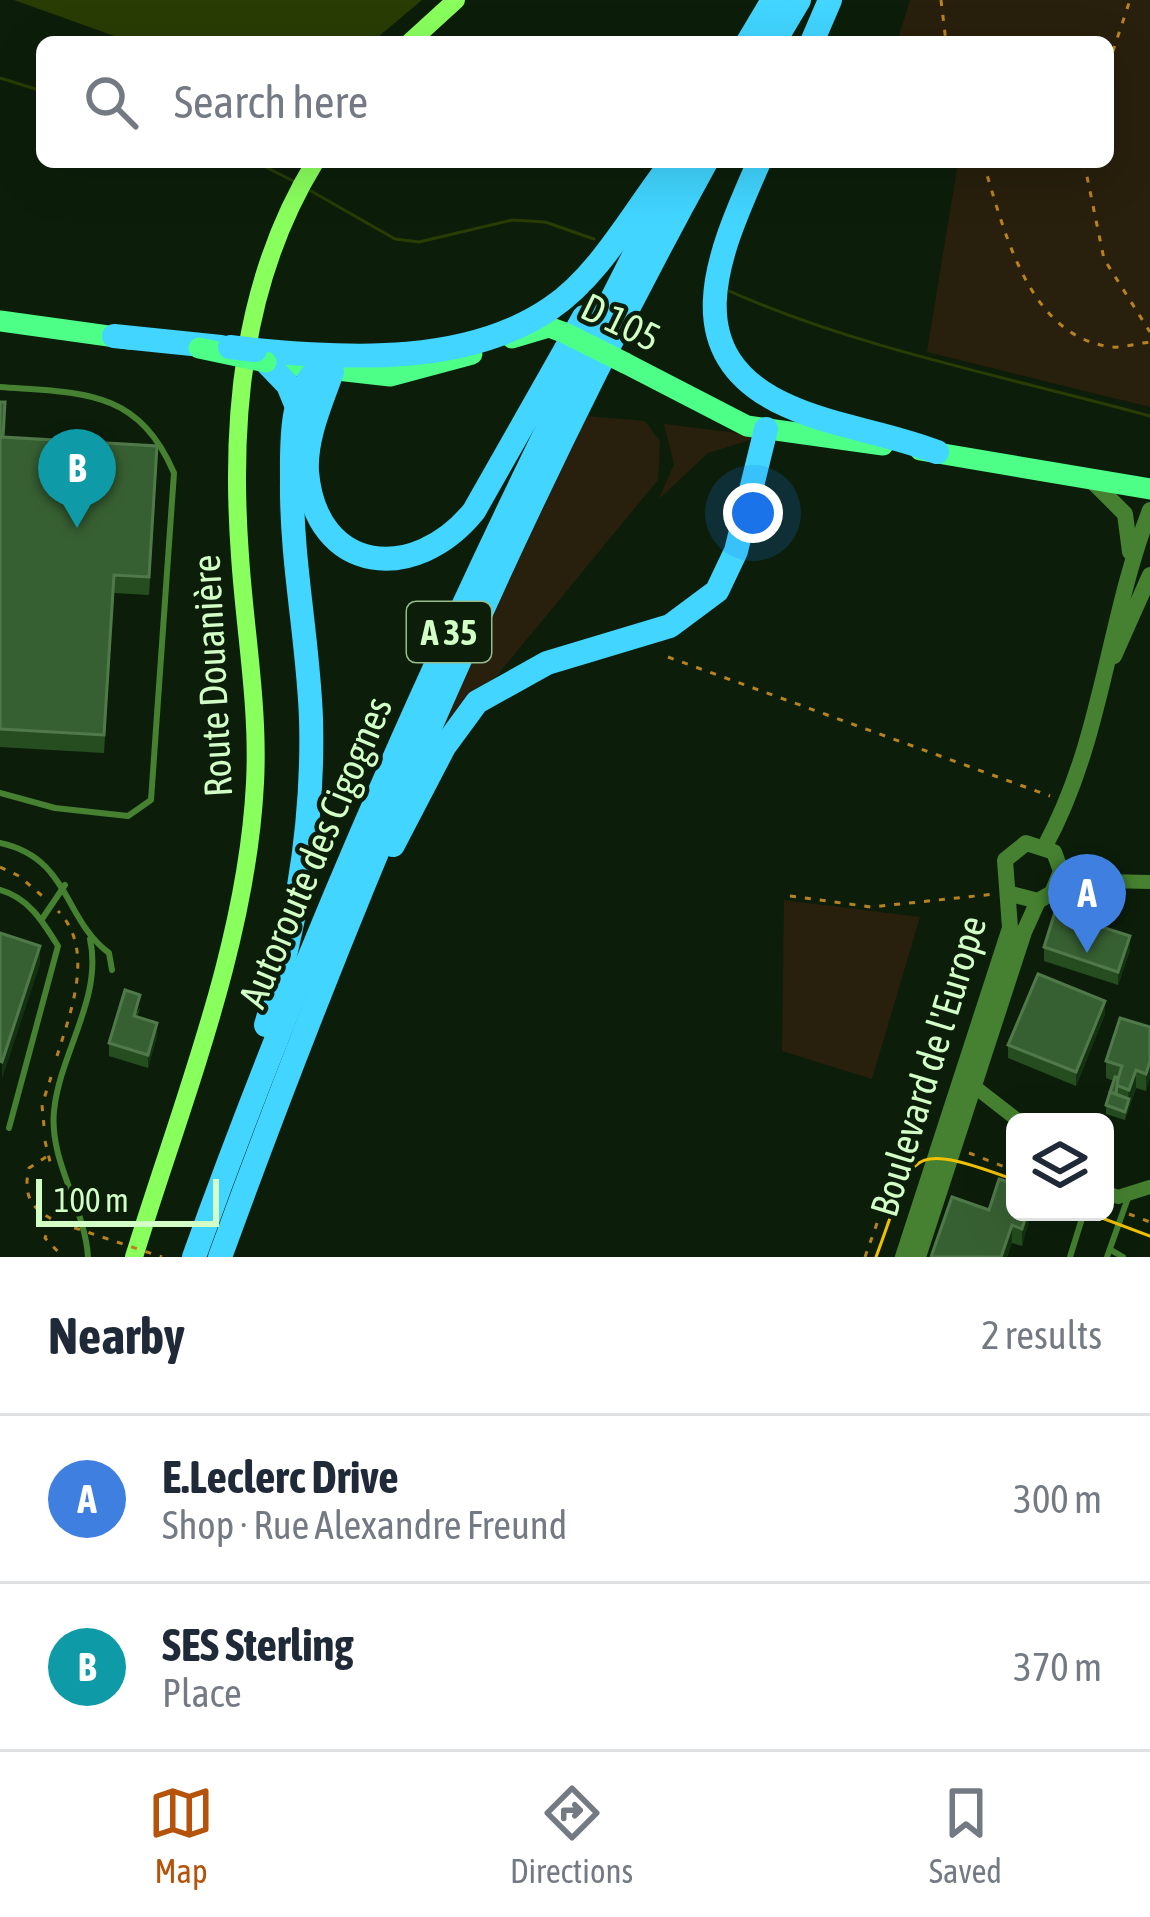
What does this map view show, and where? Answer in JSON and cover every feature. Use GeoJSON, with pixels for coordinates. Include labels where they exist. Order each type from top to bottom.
{"type":"FeatureCollection","features":[{"type":"Feature","properties":{"kind":"highway"},"geometry":{"type":"LineString","coordinates":[[752,36],[773,0]]}},
{"type":"Feature","properties":{"kind":"highway"},"geometry":{"type":"LineString","coordinates":[[778,36],[799,0]]}},
{"type":"Feature","properties":{"kind":"highway"},"geometry":{"type":"LineString","coordinates":[[815,36],[830,0]]}},
{"type":"Feature","properties":{"kind":"highway"},"geometry":{"type":"LineString","coordinates":[[114,336],[250,353],[374,356],[454,346],[505,332],[554,307],[599,260],[672,168]]}},
{"type":"Feature","properties":{"kind":"highway"},"geometry":{"type":"LineString","coordinates":[[325,370],[308,450],[312,498],[320,516],[346,547],[375,558],[416,558],[431,552],[465,521],[495,477],[674,168]]}},
{"type":"Feature","properties":{"kind":"highway","name":"Autoroute des Cigognes"},"geometry":{"type":"LineString","coordinates":[[194,1257],[245,1115],[388,764],[538,439],[674,168]]}},
{"type":"Feature","properties":{"kind":"highway","name":"Autoroute des Cigognes"},"geometry":{"type":"LineString","coordinates":[[220,1257],[317,993],[399,791],[558,447],[703,168]]}},
{"type":"Feature","properties":{"kind":"highway"},"geometry":{"type":"LineString","coordinates":[[756,168],[718,257],[712,301],[729,359],[743,379],[790,408],[937,452]]}},
{"type":"Feature","properties":{"kind":"highway"},"geometry":{"type":"LineString","coordinates":[[250,353],[288,385],[297,407]]}},
{"type":"Feature","properties":{"kind":"highway"},"geometry":{"type":"LineString","coordinates":[[245,1115],[249,1082],[293,914],[309,800],[310,714],[291,524],[297,407],[303,387],[325,370]]}},
{"type":"Feature","properties":{"kind":"highway"},"geometry":{"type":"LineString","coordinates":[[317,993],[340,967],[400,829],[444,747],[477,702],[547,663],[670,626],[718,591],[736,551],[756,427]]}},
{"type":"Feature","properties":{"kind":"main road"},"geometry":{"type":"LineString","coordinates":[[417,36],[456,0]]}},
{"type":"Feature","properties":{"kind":"main road","name":"Route Douanière"},"geometry":{"type":"LineString","coordinates":[[134,1257],[216,986],[244,870],[255,783],[236,448],[244,350],[285,221],[312,168]]}},
{"type":"Feature","properties":{"kind":"main road","name":"D 105"},"geometry":{"type":"LineString","coordinates":[[0,320],[389,376],[549,327],[756,427],[1150,489]]}},
{"type":"Feature","properties":{"kind":"street"},"geometry":{"type":"LineString","coordinates":[[1090,479],[1125,514],[1130,571]]}},
{"type":"Feature","properties":{"kind":"street"},"geometry":{"type":"LineString","coordinates":[[1112,659],[1113,631],[1150,510]]}},
{"type":"Feature","properties":{"kind":"street"},"geometry":{"type":"LineString","coordinates":[[1045,846],[1067,802],[1112,659],[1150,575]]}},
{"type":"Feature","properties":{"kind":"street"},"geometry":{"type":"LineString","coordinates":[[1060,880],[1059,861],[1045,846],[1026,843],[1011,851],[1003,870],[1010,892],[1039,901],[1060,880],[1150,882]]}},
{"type":"Feature","properties":{"kind":"street","name":"Boulevard de l'Europe"},"geometry":{"type":"LineString","coordinates":[[903,1257],[1002,955],[1010,892]]}},
{"type":"Feature","properties":{"kind":"street","name":"Boulevard de l'Europe"},"geometry":{"type":"LineString","coordinates":[[918,1257],[1039,901]]}},
{"type":"Feature","properties":{"kind":"street"},"geometry":{"type":"LineString","coordinates":[[975,1087],[1008,1113]]}},
{"type":"Feature","properties":{"kind":"street"},"geometry":{"type":"LineString","coordinates":[[1114,1193],[1129,1195],[1150,1187]]}},
{"type":"Feature","properties":{"kind":"lane"},"geometry":{"type":"LineString","coordinates":[[0,387],[100,394],[141,421],[162,446],[173,473],[151,800],[128,816],[55,808],[0,793]]}},
{"type":"Feature","properties":{"kind":"lane"},"geometry":{"type":"LineString","coordinates":[[0,843],[35,858],[65,884],[90,939],[96,966],[54,1111],[56,1144],[88,1257]]}},
{"type":"Feature","properties":{"kind":"lane"},"geometry":{"type":"LineString","coordinates":[[42,919],[65,884]]}},
{"type":"Feature","properties":{"kind":"lane"},"geometry":{"type":"LineString","coordinates":[[0,890],[16,895],[42,919],[58,946],[9,1128]]}},
{"type":"Feature","properties":{"kind":"lane"},"geometry":{"type":"LineString","coordinates":[[90,939],[109,953],[112,970]]}},
{"type":"Feature","properties":{"kind":"lane"},"geometry":{"type":"LineString","coordinates":[[1123,1257],[1109,1254],[1129,1195]]}},
{"type":"Feature","properties":{"kind":"lane"},"geometry":{"type":"LineString","coordinates":[[1070,1257],[1081,1221]]}},
{"type":"Feature","properties":{"kind":"path"},"geometry":{"type":"LineString","coordinates":[[941,0],[945,36]]}},
{"type":"Feature","properties":{"kind":"path"},"geometry":{"type":"LineString","coordinates":[[1114,48],[1130,0]]}},
{"type":"Feature","properties":{"kind":"path"},"geometry":{"type":"LineString","coordinates":[[985,168],[1014,261],[1048,313],[1112,347],[1150,342]]}},
{"type":"Feature","properties":{"kind":"path"},"geometry":{"type":"LineString","coordinates":[[1085,168],[1104,259],[1150,332]]}},
{"type":"Feature","properties":{"kind":"path"},"geometry":{"type":"LineString","coordinates":[[668,657],[1067,802]]}},
{"type":"Feature","properties":{"kind":"path"},"geometry":{"type":"LineString","coordinates":[[0,867],[19,876],[65,918],[79,986],[42,1105],[46,1157],[52,1169]]}},
{"type":"Feature","properties":{"kind":"path"},"geometry":{"type":"LineString","coordinates":[[790,896],[871,907],[1010,892]]}},
{"type":"Feature","properties":{"kind":"path"},"geometry":{"type":"LineString","coordinates":[[866,1257],[896,1170],[912,1152],[932,1144]]}},
{"type":"Feature","properties":{"kind":"path"},"geometry":{"type":"LineString","coordinates":[[954,1147],[1006,1167]]}},
{"type":"Feature","properties":{"kind":"path"},"geometry":{"type":"LineString","coordinates":[[46,1157],[29,1168],[28,1200],[52,1220],[162,1257]]}},
{"type":"Feature","properties":{"kind":"path"},"geometry":{"type":"LineString","coordinates":[[70,1215],[75,1232]]}},
{"type":"Feature","properties":{"kind":"path"},"geometry":{"type":"LineString","coordinates":[[52,1220],[45,1238],[63,1257]]}},
{"type":"Feature","properties":{"kind":"path"},"geometry":{"type":"LineString","coordinates":[[122,1257],[129,1235]]}},
{"type":"Feature","properties":{"kind":"shaded area"},"geometry":{"type":"Polygon","coordinates":[[[14,0],[422,0],[379,36],[114,36],[14,0]]]}},
{"type":"Feature","properties":{"kind":"shaded area"},"geometry":{"type":"Polygon","coordinates":[[[910,0],[1150,0],[1150,407],[927,352],[957,168],[1114,168],[1114,36],[899,36],[910,0]]]}},
{"type":"Feature","properties":{"kind":"shaded area"},"geometry":{"type":"Polygon","coordinates":[[[586,416],[645,421],[660,441],[658,480],[500,672],[409,797],[586,416]]]}},
{"type":"Feature","properties":{"kind":"shaded area"},"geometry":{"type":"Polygon","coordinates":[[[664,424],[763,436],[708,453],[659,499],[674,464],[664,424]]]}},
{"type":"Feature","properties":{"kind":"shaded area"},"geometry":{"type":"Polygon","coordinates":[[[784,900],[920,917],[872,1079],[782,1051],[784,900]]]}},
{"type":"Feature","properties":{"kind":"building"},"geometry":{"type":"Polygon","coordinates":[[[0,402],[5,402],[3,437],[157,446],[149,577],[114,575],[104,735],[0,729],[0,402]]]}},
{"type":"Feature","properties":{"kind":"building"},"geometry":{"type":"Polygon","coordinates":[[[1055,912],[1130,936],[1118,972],[1044,947],[1055,912]]]}},
{"type":"Feature","properties":{"kind":"building"},"geometry":{"type":"Polygon","coordinates":[[[0,933],[40,946],[2,1062],[0,1061],[0,933]]]}},
{"type":"Feature","properties":{"kind":"building"},"geometry":{"type":"Polygon","coordinates":[[[1038,974],[1105,1001],[1076,1072],[1008,1045],[1038,974]]]}},
{"type":"Feature","properties":{"kind":"building"},"geometry":{"type":"Polygon","coordinates":[[[125,990],[140,995],[134,1016],[157,1023],[148,1055],[109,1043],[125,990]]]}},
{"type":"Feature","properties":{"kind":"building"},"geometry":{"type":"Polygon","coordinates":[[[1120,1018],[1150,1027],[1146,1074],[1136,1070],[1129,1090],[1116,1085],[1122,1066],[1106,1061],[1120,1018]]]}},
{"type":"Feature","properties":{"kind":"building"},"geometry":{"type":"Polygon","coordinates":[[[1110,1092],[1129,1099],[1125,1112],[1106,1105],[1110,1092]]]}},
{"type":"Feature","properties":{"kind":"building"},"geometry":{"type":"Polygon","coordinates":[[[999,1179],[1006,1181],[1006,1221],[1024,1221],[1022,1229],[1012,1225],[1001,1257],[931,1257],[952,1197],[989,1210],[999,1179]]]}},
{"type":"Feature","properties":{"kind":"waterway"},"geometry":{"type":"LineString","coordinates":[[0,78],[36,89]]}},
{"type":"Feature","properties":{"kind":"waterway"},"geometry":{"type":"LineString","coordinates":[[268,168],[297,183]]}},
{"type":"Feature","properties":{"kind":"waterway"},"geometry":{"type":"LineString","coordinates":[[311,191],[395,239],[419,242],[512,220],[545,222],[594,239]]}},
{"type":"Feature","properties":{"kind":"waterway"},"geometry":{"type":"LineString","coordinates":[[729,291],[884,346],[1150,416]]}},
{"type":"Feature","properties":{"kind":"tram line"},"geometry":{"type":"LineString","coordinates":[[876,1257],[898,1196],[917,1164],[950,1160],[1006,1177]]}},
{"type":"Feature","properties":{"kind":"tram line"},"geometry":{"type":"LineString","coordinates":[[1110,1221],[1150,1236]]}},
{"type":"Feature","properties":{"kind":"place","name":"SES Sterling"},"geometry":{"type":"Point","coordinates":[77,528]}},
{"type":"Feature","properties":{"kind":"place","name":"E.Leclerc Drive"},"geometry":{"type":"Point","coordinates":[1087,953]}}]}
